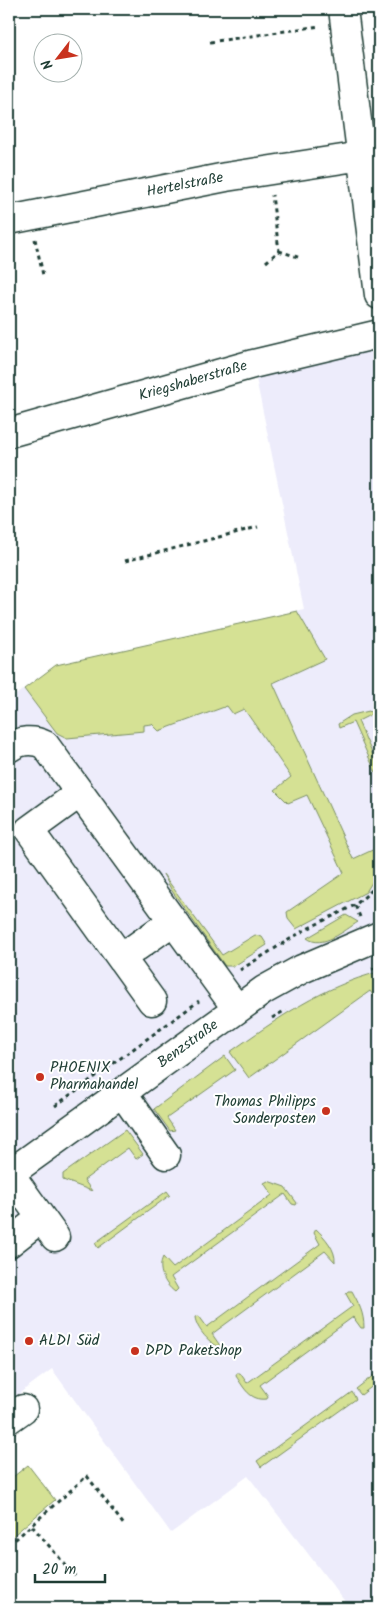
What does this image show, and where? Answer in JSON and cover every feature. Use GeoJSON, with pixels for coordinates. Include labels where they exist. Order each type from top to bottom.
{"type":"FeatureCollection","features":[{"type":"Feature","properties":{"kind":"street"},"geometry":{"type":"LineString","coordinates":[[344,15],[379,294]]}},
{"type":"Feature","properties":{"kind":"street","name":"Hertelstraße"},"geometry":{"type":"LineString","coordinates":[[19,218],[226,176],[362,156]]}},
{"type":"Feature","properties":{"kind":"street","name":"Kriegshaberstraße"},"geometry":{"type":"LineString","coordinates":[[9,433],[253,364],[379,334]]}},
{"type":"Feature","properties":{"kind":"street"},"geometry":{"type":"LineString","coordinates":[[9,748],[28,741],[37,741],[45,745],[237,1009]]}},
{"type":"Feature","properties":{"kind":"street"},"geometry":{"type":"LineString","coordinates":[[80,794],[29,830],[152,1001]]}},
{"type":"Feature","properties":{"kind":"street"},"geometry":{"type":"LineString","coordinates":[[121,958],[173,921]]}},
{"type":"Feature","properties":{"kind":"street","name":"Benzstraße"},"geometry":{"type":"LineString","coordinates":[[9,1174],[264,990],[302,969],[379,936]]}},
{"type":"Feature","properties":{"kind":"street"},"geometry":{"type":"LineString","coordinates":[[122,1092],[166,1155]]}},
{"type":"Feature","properties":{"kind":"street"},"geometry":{"type":"LineString","coordinates":[[9,1174],[48,1228],[9,1243]]}},
{"type":"Feature","properties":{"kind":"path"},"geometry":{"type":"LineString","coordinates":[[210,42],[344,15]]}},
{"type":"Feature","properties":{"kind":"path"},"geometry":{"type":"LineString","coordinates":[[272,195],[278,251]]}},
{"type":"Feature","properties":{"kind":"path"},"geometry":{"type":"LineString","coordinates":[[19,218],[43,275]]}},
{"type":"Feature","properties":{"kind":"path"},"geometry":{"type":"LineString","coordinates":[[278,251],[301,258]]}},
{"type":"Feature","properties":{"kind":"path"},"geometry":{"type":"LineString","coordinates":[[266,262],[278,251]]}},
{"type":"Feature","properties":{"kind":"path"},"geometry":{"type":"LineString","coordinates":[[125,561],[258,527]]}},
{"type":"Feature","properties":{"kind":"path"},"geometry":{"type":"LineString","coordinates":[[9,1545],[87,1476],[124,1525]]}},
{"type":"Feature","properties":{"kind":"path"},"geometry":{"type":"LineString","coordinates":[[74,1482],[77,1486]]}},
{"type":"Feature","properties":{"kind":"path"},"geometry":{"type":"LineString","coordinates":[[32,1526],[74,1576]]}},
{"type":"Feature","properties":{"kind":"shaded area"},"geometry":{"type":"Polygon","coordinates":[[[379,334],[379,1608],[350,1608],[248,1476],[171,1533],[52,1369],[9,1401],[9,700],[56,665],[304,609],[253,364],[379,334]]]}},
{"type":"Feature","properties":{"kind":"green space"},"geometry":{"type":"Polygon","coordinates":[[[297,611],[325,659],[273,683],[353,859],[379,847],[379,871],[366,892],[296,929],[288,919],[287,912],[344,873],[307,795],[288,803],[275,790],[291,777],[244,709],[233,714],[227,706],[159,731],[152,724],[144,725],[144,731],[67,738],[57,733],[24,689],[56,665],[297,611]]]}},
{"type":"Feature","properties":{"kind":"green space"},"geometry":{"type":"Polygon","coordinates":[[[369,711],[372,714],[358,721],[379,769],[379,780],[353,722],[339,728],[338,724],[352,715],[369,711]]]}},
{"type":"Feature","properties":{"kind":"green space"},"geometry":{"type":"Polygon","coordinates":[[[163,874],[222,955],[255,935],[262,937],[267,945],[234,966],[225,966],[172,891],[163,874]]]}},
{"type":"Feature","properties":{"kind":"green space"},"geometry":{"type":"Polygon","coordinates":[[[346,915],[358,922],[333,938],[319,942],[307,938],[346,915]]]}},
{"type":"Feature","properties":{"kind":"green space"},"geometry":{"type":"Polygon","coordinates":[[[379,972],[379,1003],[370,991],[249,1078],[230,1052],[301,1005],[339,986],[379,972]]]}},
{"type":"Feature","properties":{"kind":"green space"},"geometry":{"type":"Polygon","coordinates":[[[225,1056],[235,1070],[167,1118],[175,1130],[170,1131],[154,1109],[225,1056]]]}},
{"type":"Feature","properties":{"kind":"green space"},"geometry":{"type":"Polygon","coordinates":[[[125,1130],[143,1154],[136,1159],[128,1148],[84,1180],[92,1191],[63,1180],[63,1174],[125,1130]]]}},
{"type":"Feature","properties":{"kind":"green space"},"geometry":{"type":"Polygon","coordinates":[[[268,1181],[285,1187],[297,1203],[296,1205],[292,1204],[285,1194],[171,1277],[178,1289],[175,1292],[171,1289],[161,1271],[163,1257],[173,1268],[272,1195],[264,1183],[268,1181]]]}},
{"type":"Feature","properties":{"kind":"green space"},"geometry":{"type":"Polygon","coordinates":[[[167,1191],[170,1195],[98,1248],[95,1243],[167,1191]]]}},
{"type":"Feature","properties":{"kind":"green space"},"geometry":{"type":"Polygon","coordinates":[[[316,1229],[332,1248],[335,1262],[325,1251],[212,1334],[221,1347],[208,1340],[198,1326],[195,1317],[199,1316],[207,1327],[320,1244],[314,1233],[316,1229]]]}},
{"type":"Feature","properties":{"kind":"green space"},"geometry":{"type":"Polygon","coordinates":[[[348,1291],[352,1291],[359,1304],[364,1328],[361,1328],[353,1317],[260,1385],[268,1396],[267,1399],[256,1398],[248,1393],[236,1376],[237,1373],[240,1373],[247,1383],[353,1306],[346,1294],[348,1291]]]}},
{"type":"Feature","properties":{"kind":"green space"},"geometry":{"type":"Polygon","coordinates":[[[379,1371],[379,1381],[361,1395],[356,1389],[379,1371]]]}},
{"type":"Feature","properties":{"kind":"green space"},"geometry":{"type":"Polygon","coordinates":[[[352,1392],[356,1399],[261,1467],[257,1461],[352,1392]]]}},
{"type":"Feature","properties":{"kind":"green space"},"geometry":{"type":"Polygon","coordinates":[[[28,1465],[55,1500],[9,1539],[9,1480],[28,1465]]]}},
{"type":"Feature","properties":{"kind":"place","name":"PHOENIX Pharmahandel"},"geometry":{"type":"Point","coordinates":[40,1077]}},
{"type":"Feature","properties":{"kind":"place","name":"Thomas Philipps Sonderposten"},"geometry":{"type":"Point","coordinates":[326,1111]}},
{"type":"Feature","properties":{"kind":"place","name":"ALDI Süd"},"geometry":{"type":"Point","coordinates":[29,1341]}},
{"type":"Feature","properties":{"kind":"place","name":"DPD Paketshop"},"geometry":{"type":"Point","coordinates":[135,1351]}}]}
